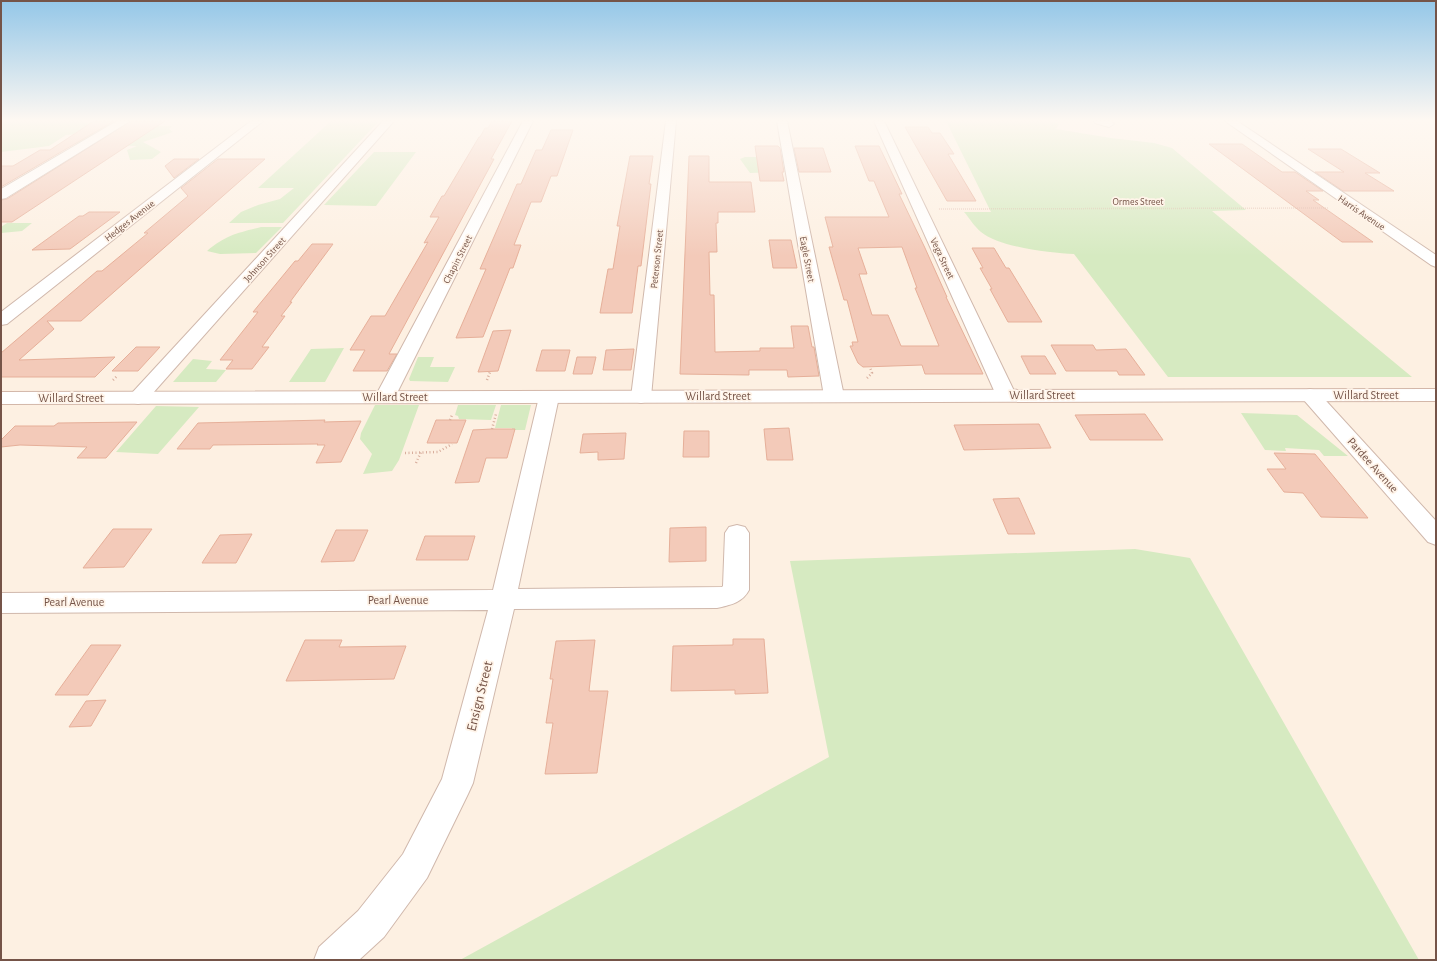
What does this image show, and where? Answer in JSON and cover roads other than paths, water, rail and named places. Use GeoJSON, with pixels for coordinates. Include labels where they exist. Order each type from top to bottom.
{"type":"FeatureCollection","features":[{"type":"Feature","properties":{"kind":"street"},"geometry":{"type":"LineString","coordinates":[[1,195],[50,166]]}},
{"type":"Feature","properties":{"kind":"street","name":"Hedges Avenue"},"geometry":{"type":"LineString","coordinates":[[1,320],[200,166]]}},
{"type":"Feature","properties":{"kind":"street","name":"Johnson Street"},"geometry":{"type":"LineString","coordinates":[[138,398],[349,166]]}},
{"type":"Feature","properties":{"kind":"street","name":"Chapin Street"},"geometry":{"type":"LineString","coordinates":[[385,397],[505,166]]}},
{"type":"Feature","properties":{"kind":"street","name":"Peterson Street"},"geometry":{"type":"LineString","coordinates":[[641,397],[666,166]]}},
{"type":"Feature","properties":{"kind":"street","name":"Eagle Street"},"geometry":{"type":"LineString","coordinates":[[790,166],[834,396]]}},
{"type":"Feature","properties":{"kind":"street","name":"Vega Street"},"geometry":{"type":"LineString","coordinates":[[900,166],[1006,395]]}},
{"type":"Feature","properties":{"kind":"street","name":"Harris Avenue"},"geometry":{"type":"LineString","coordinates":[[1295,166],[1436,262]]}},
{"type":"Feature","properties":{"kind":"street","name":"Pardee Avenue"},"geometry":{"type":"LineString","coordinates":[[1310,395],[1436,536]]}},
{"type":"Feature","properties":{"kind":"street","name":"Willard Street"},"geometry":{"type":"LineString","coordinates":[[1,398],[1436,395]]}},
{"type":"Feature","properties":{"kind":"street","name":"Ensign Street"},"geometry":{"type":"LineString","coordinates":[[332,960],[371,924],[414,866],[457,783],[503,600],[549,397]]}},
{"type":"Feature","properties":{"kind":"street","name":"Pearl Avenue"},"geometry":{"type":"LineString","coordinates":[[1,603],[717,598],[729,595],[736,590],[737,533]]}}]}
